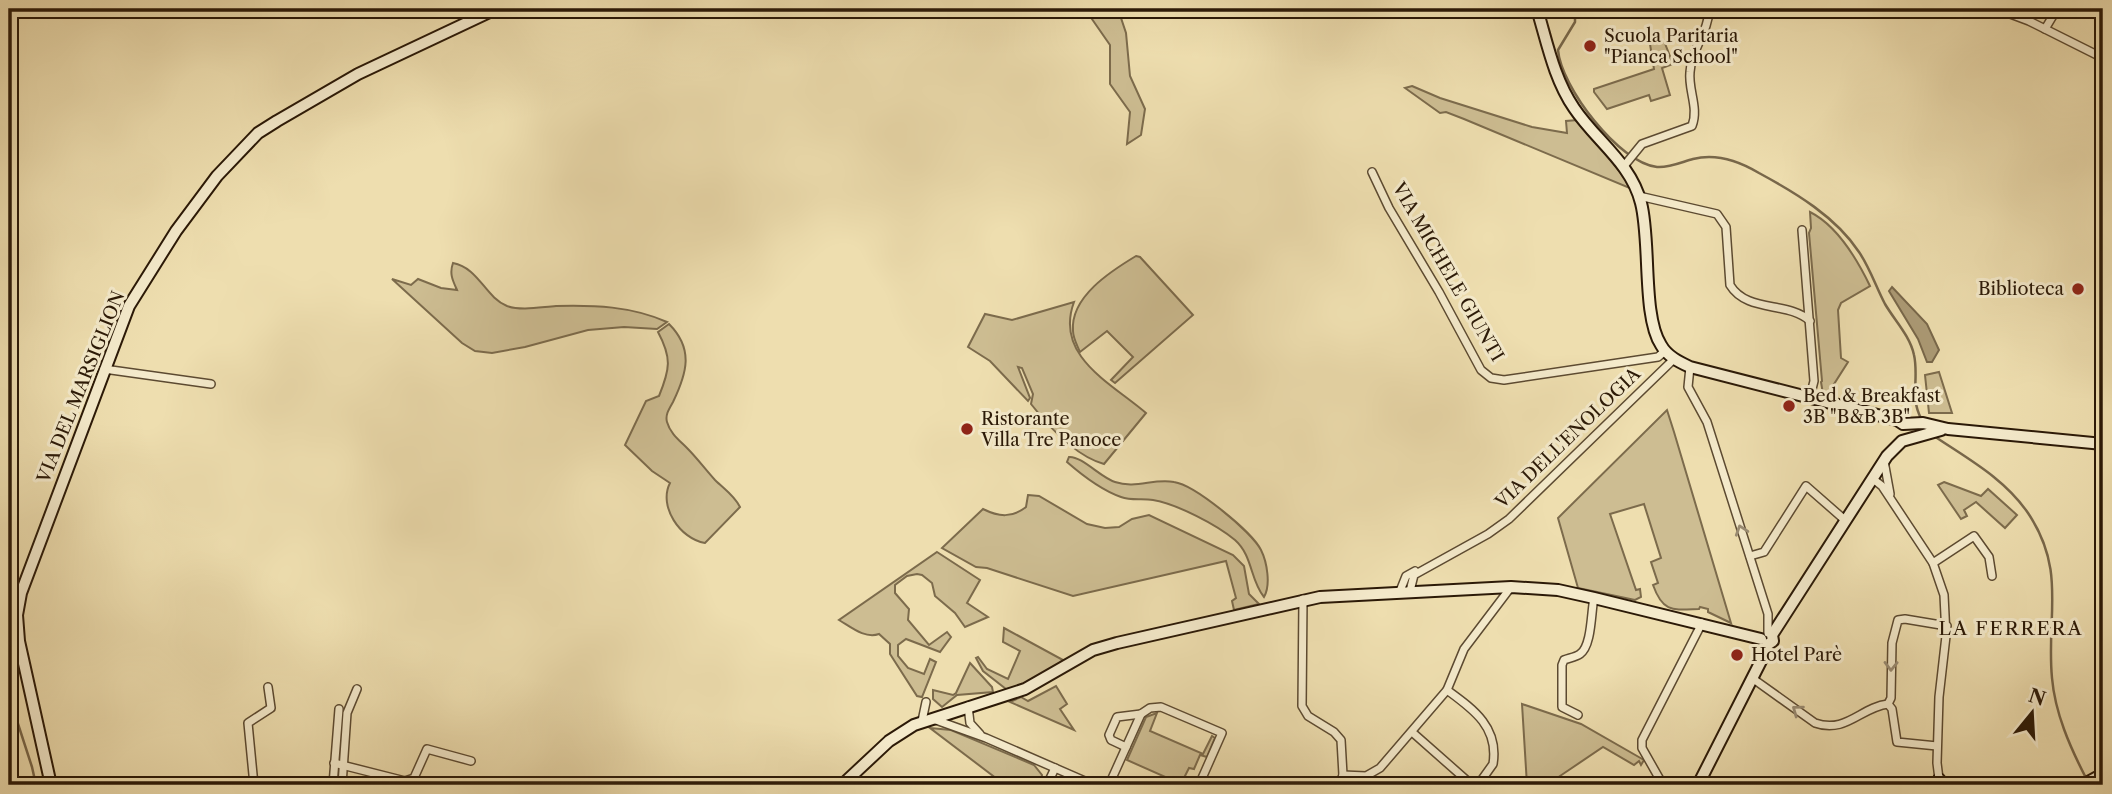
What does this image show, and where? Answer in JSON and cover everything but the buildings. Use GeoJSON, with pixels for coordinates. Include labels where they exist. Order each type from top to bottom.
{"type":"FeatureCollection","features":[{"type":"Feature","properties":{"kind":"street","name":"VIA DEL MARSIGLION"},"geometry":{"type":"LineString","coordinates":[[51,785],[19,641],[17,615],[28,571],[129,306],[176,230],[217,176],[258,133],[358,74],[496,9]]}},
{"type":"Feature","properties":{"kind":"street"},"geometry":{"type":"LineString","coordinates":[[1537,9],[1559,79],[1573,106],[1628,160],[1645,221],[1653,325],[1656,336],[1670,355],[1690,367],[1897,420],[1905,426],[1923,424],[1948,429],[2103,444]]}},
{"type":"Feature","properties":{"kind":"street"},"geometry":{"type":"LineString","coordinates":[[1628,160],[1647,142],[1692,126],[1695,112],[1690,68],[1706,27],[1709,9]]}},
{"type":"Feature","properties":{"kind":"street"},"geometry":{"type":"LineString","coordinates":[[1997,9],[2103,58]]}},
{"type":"Feature","properties":{"kind":"street"},"geometry":{"type":"LineString","coordinates":[[2045,29],[2057,9]]}},
{"type":"Feature","properties":{"kind":"street","name":"VIA MICHELE GIUNTI"},"geometry":{"type":"LineString","coordinates":[[1372,172],[1389,208],[1481,370],[1487,376],[1504,380],[1670,355]]}},
{"type":"Feature","properties":{"kind":"street"},"geometry":{"type":"LineString","coordinates":[[1639,196],[1717,214],[1726,227],[1730,285],[1734,292],[1747,301],[1797,313],[1810,321]]}},
{"type":"Feature","properties":{"kind":"street"},"geometry":{"type":"LineString","coordinates":[[1802,230],[1814,381],[1810,397]]}},
{"type":"Feature","properties":{"kind":"street","name":"VIA DELL'ENOLOGIA"},"geometry":{"type":"LineString","coordinates":[[1405,591],[1414,575],[1488,534],[1509,519],[1656,375],[1670,355]]}},
{"type":"Feature","properties":{"kind":"street"},"geometry":{"type":"LineString","coordinates":[[1690,367],[1688,387],[1705,416],[1768,619],[1767,638],[1752,678],[1698,785]]}},
{"type":"Feature","properties":{"kind":"street"},"geometry":{"type":"LineString","coordinates":[[104,369],[211,384]]}},
{"type":"Feature","properties":{"kind":"street"},"geometry":{"type":"LineString","coordinates":[[1905,426],[1903,436],[1910,437]]}},
{"type":"Feature","properties":{"kind":"street"},"geometry":{"type":"LineString","coordinates":[[1767,638],[1786,616],[1905,426]]}},
{"type":"Feature","properties":{"kind":"street"},"geometry":{"type":"LineString","coordinates":[[1885,459],[1902,440],[1948,429]]}},
{"type":"Feature","properties":{"kind":"street"},"geometry":{"type":"LineString","coordinates":[[1885,459],[1892,501]]}},
{"type":"Feature","properties":{"kind":"street"},"geometry":{"type":"LineString","coordinates":[[1873,479],[1882,486],[1933,563],[1942,587],[1947,626],[1939,688],[1937,746],[1940,783]]}},
{"type":"Feature","properties":{"kind":"street"},"geometry":{"type":"LineString","coordinates":[[1750,556],[1764,552],[1806,486],[1846,521]]}},
{"type":"Feature","properties":{"kind":"street"},"geometry":{"type":"LineString","coordinates":[[1933,563],[1974,536],[1989,557],[1993,576]]}},
{"type":"Feature","properties":{"kind":"street"},"geometry":{"type":"LineString","coordinates":[[842,785],[889,741],[927,719],[1026,689],[1105,646],[1303,599],[1405,591],[1511,587],[1558,590],[1767,638]]}},
{"type":"Feature","properties":{"kind":"street"},"geometry":{"type":"LineString","coordinates":[[1343,775],[1360,777],[1376,772],[1412,732],[1447,690],[1464,649],[1511,587]]}},
{"type":"Feature","properties":{"kind":"street"},"geometry":{"type":"LineString","coordinates":[[1578,715],[1562,707],[1562,665],[1564,660],[1581,654],[1584,649],[1589,638],[1594,598]]}},
{"type":"Feature","properties":{"kind":"street"},"geometry":{"type":"LineString","coordinates":[[1303,599],[1302,706],[1308,716],[1334,732],[1340,740],[1343,775],[1339,785]]}},
{"type":"Feature","properties":{"kind":"street"},"geometry":{"type":"LineString","coordinates":[[1768,619],[1786,616]]}},
{"type":"Feature","properties":{"kind":"street"},"geometry":{"type":"LineString","coordinates":[[1888,705],[1891,698],[1892,643],[1896,623],[1905,619],[1947,626]]}},
{"type":"Feature","properties":{"kind":"street"},"geometry":{"type":"LineString","coordinates":[[1662,785],[1642,748],[1642,740],[1702,623]]}},
{"type":"Feature","properties":{"kind":"street"},"geometry":{"type":"LineString","coordinates":[[1752,678],[1815,723],[1826,727],[1850,722],[1881,705],[1888,705],[1892,709],[1897,743],[1937,746]]}},
{"type":"Feature","properties":{"kind":"street"},"geometry":{"type":"LineString","coordinates":[[254,785],[248,723],[271,708],[268,687]]}},
{"type":"Feature","properties":{"kind":"street"},"geometry":{"type":"LineString","coordinates":[[342,785],[347,713],[357,689]]}},
{"type":"Feature","properties":{"kind":"street"},"geometry":{"type":"LineString","coordinates":[[1447,690],[1482,717],[1491,734],[1493,764],[1478,785]]}},
{"type":"Feature","properties":{"kind":"street"},"geometry":{"type":"LineString","coordinates":[[926,702],[927,719]]}},
{"type":"Feature","properties":{"kind":"street"},"geometry":{"type":"LineString","coordinates":[[1126,747],[1111,740],[1110,735],[1117,718],[1141,714],[1150,708],[1161,707],[1222,733],[1199,785]]}},
{"type":"Feature","properties":{"kind":"street"},"geometry":{"type":"LineString","coordinates":[[960,729],[956,720],[963,708]]}},
{"type":"Feature","properties":{"kind":"street"},"geometry":{"type":"LineString","coordinates":[[963,708],[972,727],[986,738]]}},
{"type":"Feature","properties":{"kind":"street"},"geometry":{"type":"LineString","coordinates":[[333,785],[339,709]]}},
{"type":"Feature","properties":{"kind":"street"},"geometry":{"type":"LineString","coordinates":[[1109,785],[1141,714]]}},
{"type":"Feature","properties":{"kind":"street"},"geometry":{"type":"LineString","coordinates":[[927,719],[986,738],[1094,785]]}},
{"type":"Feature","properties":{"kind":"street"},"geometry":{"type":"LineString","coordinates":[[1412,732],[1472,785]]}},
{"type":"Feature","properties":{"kind":"street"},"geometry":{"type":"LineString","coordinates":[[334,764],[405,781],[414,778],[427,749],[471,761]]}},
{"type":"Feature","properties":{"kind":"street"},"geometry":{"type":"LineString","coordinates":[[1047,785],[1055,768]]}},
{"type":"Feature","properties":{"kind":"street"},"geometry":{"type":"LineString","coordinates":[[2083,785],[2100,776]]}},
{"type":"Feature","properties":{"kind":"shaded area"},"geometry":{"type":"Polygon","coordinates":[[[1085,9],[1118,9],[1126,33],[1130,76],[1145,109],[1141,135],[1127,144],[1130,112],[1110,84],[1110,45],[1085,9]]]}},
{"type":"Feature","properties":{"kind":"shaded area"},"geometry":{"type":"Polygon","coordinates":[[[1664,41],[1673,64],[1662,68],[1670,95],[1651,101],[1649,95],[1607,109],[1594,89],[1654,69],[1650,44],[1664,41]]]}},
{"type":"Feature","properties":{"kind":"shaded area"},"geometry":{"type":"Polygon","coordinates":[[[1412,86],[1440,98],[1532,127],[1567,133],[1566,121],[1578,120],[1632,189],[1464,119],[1446,112],[1440,113],[1405,88],[1412,86]]]}},
{"type":"Feature","properties":{"kind":"shaded area"},"geometry":{"type":"Polygon","coordinates":[[[1810,212],[1838,234],[1853,254],[1870,286],[1841,303],[1838,310],[1841,358],[1848,362],[1827,395],[1823,394],[1821,382],[1809,233],[1810,212]]]}},
{"type":"Feature","properties":{"kind":"shaded area"},"geometry":{"type":"Polygon","coordinates":[[[1136,256],[1140,257],[1193,315],[1115,383],[1111,380],[1133,357],[1107,331],[1080,352],[1073,334],[1074,319],[1078,307],[1094,286],[1136,256]]]}},
{"type":"Feature","properties":{"kind":"shaded area"},"geometry":{"type":"Polygon","coordinates":[[[453,263],[476,276],[499,302],[507,306],[598,306],[640,313],[667,322],[657,329],[624,327],[588,330],[525,347],[492,353],[475,351],[462,343],[392,279],[411,285],[418,279],[441,288],[457,290],[451,274],[453,263]]]}},
{"type":"Feature","properties":{"kind":"shaded area"},"geometry":{"type":"Polygon","coordinates":[[[1892,287],[1927,324],[1939,350],[1932,362],[1927,362],[1918,339],[1889,291],[1892,287]]]}},
{"type":"Feature","properties":{"kind":"shaded area"},"geometry":{"type":"Polygon","coordinates":[[[1074,302],[1070,321],[1072,338],[1079,353],[1103,379],[1146,413],[1104,464],[1073,448],[1038,413],[1031,404],[1033,394],[1022,368],[1018,367],[1030,398],[1028,401],[990,361],[968,347],[985,314],[1012,320],[1074,302]]]}},
{"type":"Feature","properties":{"kind":"shaded area"},"geometry":{"type":"Polygon","coordinates":[[[669,324],[682,343],[686,362],[682,381],[667,414],[668,426],[740,507],[705,543],[687,535],[674,520],[667,502],[670,483],[652,471],[625,445],[646,401],[659,396],[663,387],[668,364],[666,349],[658,332],[669,324]]]}},
{"type":"Feature","properties":{"kind":"shaded area"},"geometry":{"type":"Polygon","coordinates":[[[1939,372],[1952,413],[1929,413],[1925,375],[1939,372]]]}},
{"type":"Feature","properties":{"kind":"shaded area"},"geometry":{"type":"Polygon","coordinates":[[[1667,410],[1731,623],[1708,612],[1708,609],[1670,608],[1661,601],[1653,585],[1658,583],[1651,562],[1661,558],[1644,504],[1610,514],[1636,590],[1640,589],[1641,597],[1635,600],[1578,588],[1558,518],[1667,410]]]}},
{"type":"Feature","properties":{"kind":"shaded area"},"geometry":{"type":"Polygon","coordinates":[[[1069,457],[1080,460],[1104,476],[1123,484],[1159,481],[1183,485],[1222,510],[1247,532],[1261,550],[1267,574],[1264,597],[1241,546],[1227,534],[1173,506],[1153,500],[1125,498],[1106,491],[1067,462],[1069,457]]]}},
{"type":"Feature","properties":{"kind":"shaded area"},"geometry":{"type":"Polygon","coordinates":[[[1944,482],[1981,496],[1988,489],[2017,515],[2005,528],[1976,502],[1964,510],[1967,516],[1961,519],[1938,485],[1944,482]]]}},
{"type":"Feature","properties":{"kind":"shaded area"},"geometry":{"type":"Polygon","coordinates":[[[1028,495],[1039,496],[1087,524],[1105,528],[1119,527],[1132,519],[1149,515],[1233,555],[1244,566],[1249,594],[1259,604],[1234,610],[1232,601],[1236,598],[1226,561],[1073,596],[987,568],[976,567],[942,548],[983,509],[995,514],[1010,515],[1026,507],[1028,495]]]}},
{"type":"Feature","properties":{"kind":"shaded area"},"geometry":{"type":"Polygon","coordinates":[[[937,552],[980,580],[967,603],[988,617],[965,627],[955,613],[935,596],[932,583],[922,575],[907,576],[895,585],[895,593],[909,609],[908,620],[929,645],[947,632],[951,637],[940,652],[906,639],[898,645],[898,656],[908,668],[924,674],[930,659],[936,662],[922,697],[917,696],[890,654],[890,644],[879,634],[863,634],[839,620],[937,552]]]}},
{"type":"Feature","properties":{"kind":"shaded area"},"geometry":{"type":"Polygon","coordinates":[[[1004,628],[1063,660],[1036,679],[1006,689],[983,671],[976,658],[978,657],[987,669],[1008,679],[1020,651],[1003,642],[1004,628]]]}},
{"type":"Feature","properties":{"kind":"shaded area"},"geometry":{"type":"Polygon","coordinates":[[[970,663],[992,687],[993,692],[957,695],[942,707],[933,699],[933,690],[953,695],[956,693],[970,663]]]}},
{"type":"Feature","properties":{"kind":"shaded area"},"geometry":{"type":"Polygon","coordinates":[[[1056,686],[1067,704],[1060,709],[1074,730],[1010,702],[1021,697],[1028,701],[1056,686]]]}},
{"type":"Feature","properties":{"kind":"shaded area"},"geometry":{"type":"Polygon","coordinates":[[[1522,704],[1581,724],[1644,760],[1641,765],[1639,761],[1634,765],[1603,747],[1557,778],[1560,785],[1527,785],[1522,704]]]}},
{"type":"Feature","properties":{"kind":"shaded area"},"geometry":{"type":"Polygon","coordinates":[[[1157,713],[1150,731],[1203,754],[1212,736],[1215,738],[1207,757],[1200,755],[1194,769],[1189,768],[1181,784],[1127,760],[1146,717],[1157,713]]]}},
{"type":"Feature","properties":{"kind":"shaded area"},"geometry":{"type":"Polygon","coordinates":[[[930,728],[951,730],[1034,765],[1042,775],[1040,785],[1005,785],[930,728]]]}},
{"type":"Feature","properties":{"kind":"waterway"},"geometry":{"type":"LineString","coordinates":[[1575,9],[1575,22],[1558,50],[1562,65],[1569,83],[1594,121],[1626,152],[1657,167],[1702,157],[1735,162],[1801,198],[1827,217],[1850,239],[1912,348],[1916,403],[1921,418]]}},
{"type":"Feature","properties":{"kind":"waterway"},"geometry":{"type":"LineString","coordinates":[[9,413],[16,474],[9,534]]}},
{"type":"Feature","properties":{"kind":"waterway"},"geometry":{"type":"LineString","coordinates":[[1934,436],[2008,489],[2028,513],[2040,534],[2051,574],[2051,655],[2056,704],[2064,730],[2086,778]]}},
{"type":"Feature","properties":{"kind":"waterway"},"geometry":{"type":"LineString","coordinates":[[9,696],[36,785]]}},
{"type":"Feature","properties":{"kind":"place","name":"Scuola Paritaria \"Pianca School\""},"geometry":{"type":"Point","coordinates":[1590,46]}},
{"type":"Feature","properties":{"kind":"place","name":"Biblioteca"},"geometry":{"type":"Point","coordinates":[2078,289]}},
{"type":"Feature","properties":{"kind":"place","name":"Bed & Breakfast 3B \"B&B 3B\""},"geometry":{"type":"Point","coordinates":[1789,406]}},
{"type":"Feature","properties":{"kind":"place","name":"Ristorante Villa Tre Panoce"},"geometry":{"type":"Point","coordinates":[967,429]}},
{"type":"Feature","properties":{"kind":"place","name":"Hotel Parè"},"geometry":{"type":"Point","coordinates":[1737,655]}},
{"type":"Feature","properties":{"kind":"district","name":"LA FERRERA"},"geometry":{"type":"Point","coordinates":[2011,628]}}]}
